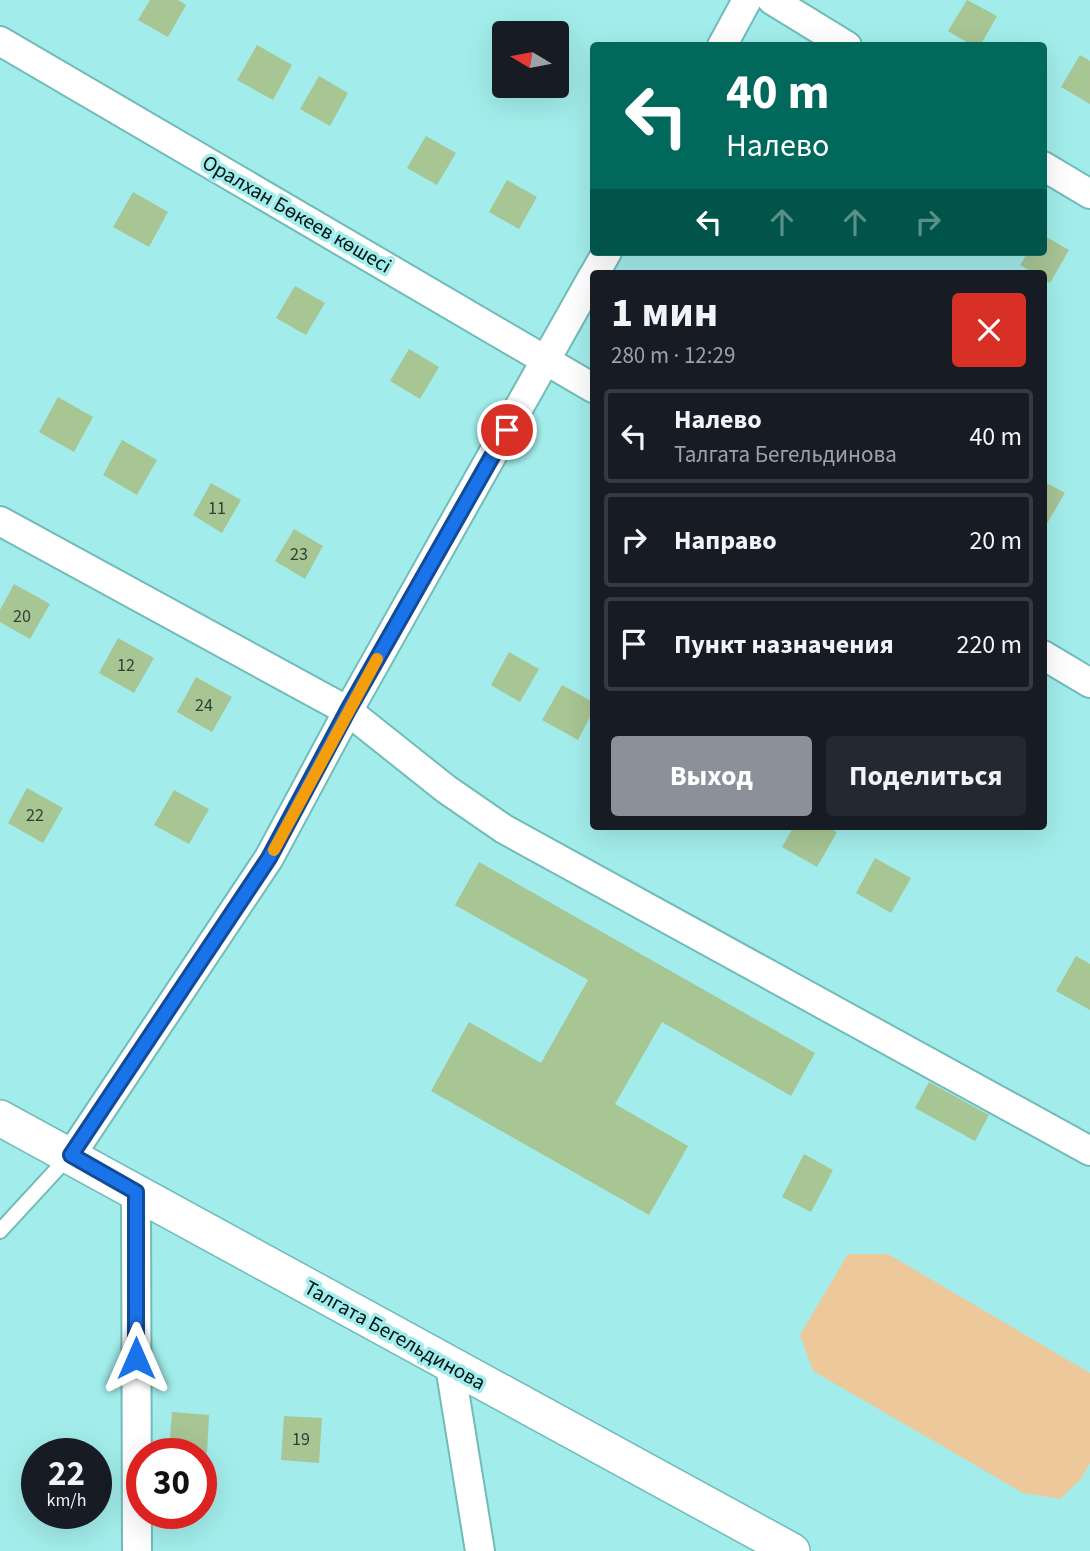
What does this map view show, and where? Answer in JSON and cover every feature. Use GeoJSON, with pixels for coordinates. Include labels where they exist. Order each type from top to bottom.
{"type":"FeatureCollection","features":[{"type":"Feature","properties":{"kind":"street"},"geometry":{"type":"LineString","coordinates":[[724,42],[747,0]]}},
{"type":"Feature","properties":{"kind":"street"},"geometry":{"type":"LineString","coordinates":[[772,0],[840,42]]}},
{"type":"Feature","properties":{"kind":"street","name":"Оралхан Бөкеев көшесі"},"geometry":{"type":"LineString","coordinates":[[0,41],[590,386]]}},
{"type":"Feature","properties":{"kind":"street"},"geometry":{"type":"LineString","coordinates":[[1047,168],[1090,194]]}},
{"type":"Feature","properties":{"kind":"street"},"geometry":{"type":"LineString","coordinates":[[71,1155],[269,858],[348,710],[590,281]]}},
{"type":"Feature","properties":{"kind":"street"},"geometry":{"type":"LineString","coordinates":[[0,521],[348,710],[446,789],[504,829],[1090,1150]]}},
{"type":"Feature","properties":{"kind":"street"},"geometry":{"type":"LineString","coordinates":[[1047,657],[1090,683]]}},
{"type":"Feature","properties":{"kind":"street","name":"Талгата Бегельдинова"},"geometry":{"type":"LineString","coordinates":[[0,1118],[792,1551]]}},
{"type":"Feature","properties":{"kind":"street"},"geometry":{"type":"LineString","coordinates":[[136,1192],[137,1551]]}},
{"type":"Feature","properties":{"kind":"street"},"geometry":{"type":"LineString","coordinates":[[450,1366],[480,1551]]}},
{"type":"Feature","properties":{"kind":"lane"},"geometry":{"type":"LineString","coordinates":[[0,1231],[71,1155]]}},
{"type":"Feature","properties":{"kind":"shaded area"},"geometry":{"type":"Polygon","coordinates":[[[848,1254],[888,1254],[1090,1373],[1090,1463],[1081,1479],[1060,1499],[1023,1493],[813,1371],[800,1335],[848,1254]]]}},
{"type":"Feature","properties":{"kind":"building"},"geometry":{"type":"Polygon","coordinates":[[[150,0],[178,0],[186,5],[168,37],[138,20],[150,0]]]}},
{"type":"Feature","properties":{"kind":"building"},"geometry":{"type":"Polygon","coordinates":[[[967,0],[997,16],[982,42],[966,42],[948,31],[967,0]]]}},
{"type":"Feature","properties":{"kind":"building"},"geometry":{"type":"Polygon","coordinates":[[[257,45],[292,65],[273,100],[237,80],[257,45]]]}},
{"type":"Feature","properties":{"kind":"building"},"geometry":{"type":"Polygon","coordinates":[[[1080,55],[1090,61],[1090,104],[1061,87],[1080,55]]]}},
{"type":"Feature","properties":{"kind":"building"},"geometry":{"type":"Polygon","coordinates":[[[319,76],[348,93],[330,126],[300,109],[319,76]]]}},
{"type":"Feature","properties":{"kind":"building"},"geometry":{"type":"Polygon","coordinates":[[[426,136],[456,153],[437,185],[407,168],[426,136]]]}},
{"type":"Feature","properties":{"kind":"building"},"geometry":{"type":"Polygon","coordinates":[[[507,180],[537,197],[519,229],[489,212],[507,180]]]}},
{"type":"Feature","properties":{"kind":"building"},"geometry":{"type":"Polygon","coordinates":[[[133,192],[168,212],[149,247],[113,227],[133,192]]]}},
{"type":"Feature","properties":{"kind":"building"},"geometry":{"type":"Polygon","coordinates":[[[1047,237],[1069,250],[1050,283],[1047,281],[1047,270],[1029,270],[1020,265],[1026,256],[1047,256],[1047,237]]]}},
{"type":"Feature","properties":{"kind":"building"},"geometry":{"type":"Polygon","coordinates":[[[295,286],[325,303],[306,335],[276,318],[295,286]]]}},
{"type":"Feature","properties":{"kind":"building"},"geometry":{"type":"Polygon","coordinates":[[[409,349],[439,367],[420,399],[390,381],[409,349]]]}},
{"type":"Feature","properties":{"kind":"building"},"geometry":{"type":"Polygon","coordinates":[[[58,397],[93,417],[74,452],[39,432],[58,397]]]}},
{"type":"Feature","properties":{"kind":"building"},"geometry":{"type":"Polygon","coordinates":[[[122,440],[157,460],[137,495],[103,475],[122,440]]]}},
{"type":"Feature","properties":{"kind":"building"},"geometry":{"type":"Polygon","coordinates":[[[211,483],[241,500],[222,533],[193,515],[211,483]]]}},
{"type":"Feature","properties":{"kind":"building"},"geometry":{"type":"Polygon","coordinates":[[[1047,483],[1065,493],[1047,523],[1047,483]]]}},
{"type":"Feature","properties":{"kind":"building"},"geometry":{"type":"Polygon","coordinates":[[[294,529],[323,546],[305,579],[275,561],[294,529]]]}},
{"type":"Feature","properties":{"kind":"building"},"geometry":{"type":"Polygon","coordinates":[[[14,584],[50,604],[30,639],[0,622],[0,610],[14,584]]]}},
{"type":"Feature","properties":{"kind":"building"},"geometry":{"type":"Polygon","coordinates":[[[118,638],[154,658],[134,693],[99,673],[118,638]]]}},
{"type":"Feature","properties":{"kind":"building"},"geometry":{"type":"Polygon","coordinates":[[[509,652],[539,669],[520,702],[491,685],[509,652]]]}},
{"type":"Feature","properties":{"kind":"building"},"geometry":{"type":"Polygon","coordinates":[[[196,677],[232,697],[212,732],[177,712],[196,677]]]}},
{"type":"Feature","properties":{"kind":"building"},"geometry":{"type":"Polygon","coordinates":[[[562,685],[590,700],[590,717],[578,740],[542,720],[562,685]]]}},
{"type":"Feature","properties":{"kind":"building"},"geometry":{"type":"Polygon","coordinates":[[[27,788],[63,808],[43,843],[8,823],[27,788]]]}},
{"type":"Feature","properties":{"kind":"building"},"geometry":{"type":"Polygon","coordinates":[[[174,790],[209,809],[189,844],[154,825],[174,790]]]}},
{"type":"Feature","properties":{"kind":"building"},"geometry":{"type":"Polygon","coordinates":[[[792,830],[837,832],[817,867],[782,847],[792,830]]]}},
{"type":"Feature","properties":{"kind":"building"},"geometry":{"type":"Polygon","coordinates":[[[875,858],[911,878],[891,913],[856,893],[875,858]]]}},
{"type":"Feature","properties":{"kind":"building"},"geometry":{"type":"Polygon","coordinates":[[[479,862],[815,1053],[791,1096],[662,1022],[615,1104],[688,1146],[649,1215],[431,1091],[469,1022],[541,1063],[588,980],[455,905],[479,862]]]}},
{"type":"Feature","properties":{"kind":"building"},"geometry":{"type":"Polygon","coordinates":[[[1076,956],[1090,964],[1090,1010],[1056,991],[1076,956]]]}},
{"type":"Feature","properties":{"kind":"building"},"geometry":{"type":"Polygon","coordinates":[[[929,1082],[989,1115],[975,1141],[915,1108],[929,1082]]]}},
{"type":"Feature","properties":{"kind":"building"},"geometry":{"type":"Polygon","coordinates":[[[804,1154],[833,1170],[811,1212],[782,1197],[804,1154]]]}},
{"type":"Feature","properties":{"kind":"building"},"geometry":{"type":"Polygon","coordinates":[[[172,1412],[209,1415],[208,1438],[170,1438],[172,1412]]]}},
{"type":"Feature","properties":{"kind":"building"},"geometry":{"type":"Polygon","coordinates":[[[284,1416],[322,1418],[319,1463],[281,1460],[284,1416]]]}},
{"type":"Feature","properties":{"kind":"slow traffic"},"geometry":{"type":"LineString","coordinates":[[274,850],[377,659]]}},
{"type":"Feature","properties":{"kind":"route"},"geometry":{"type":"LineString","coordinates":[[136,1358],[136,1192],[71,1155],[269,858],[348,710],[507,430]]}}]}
